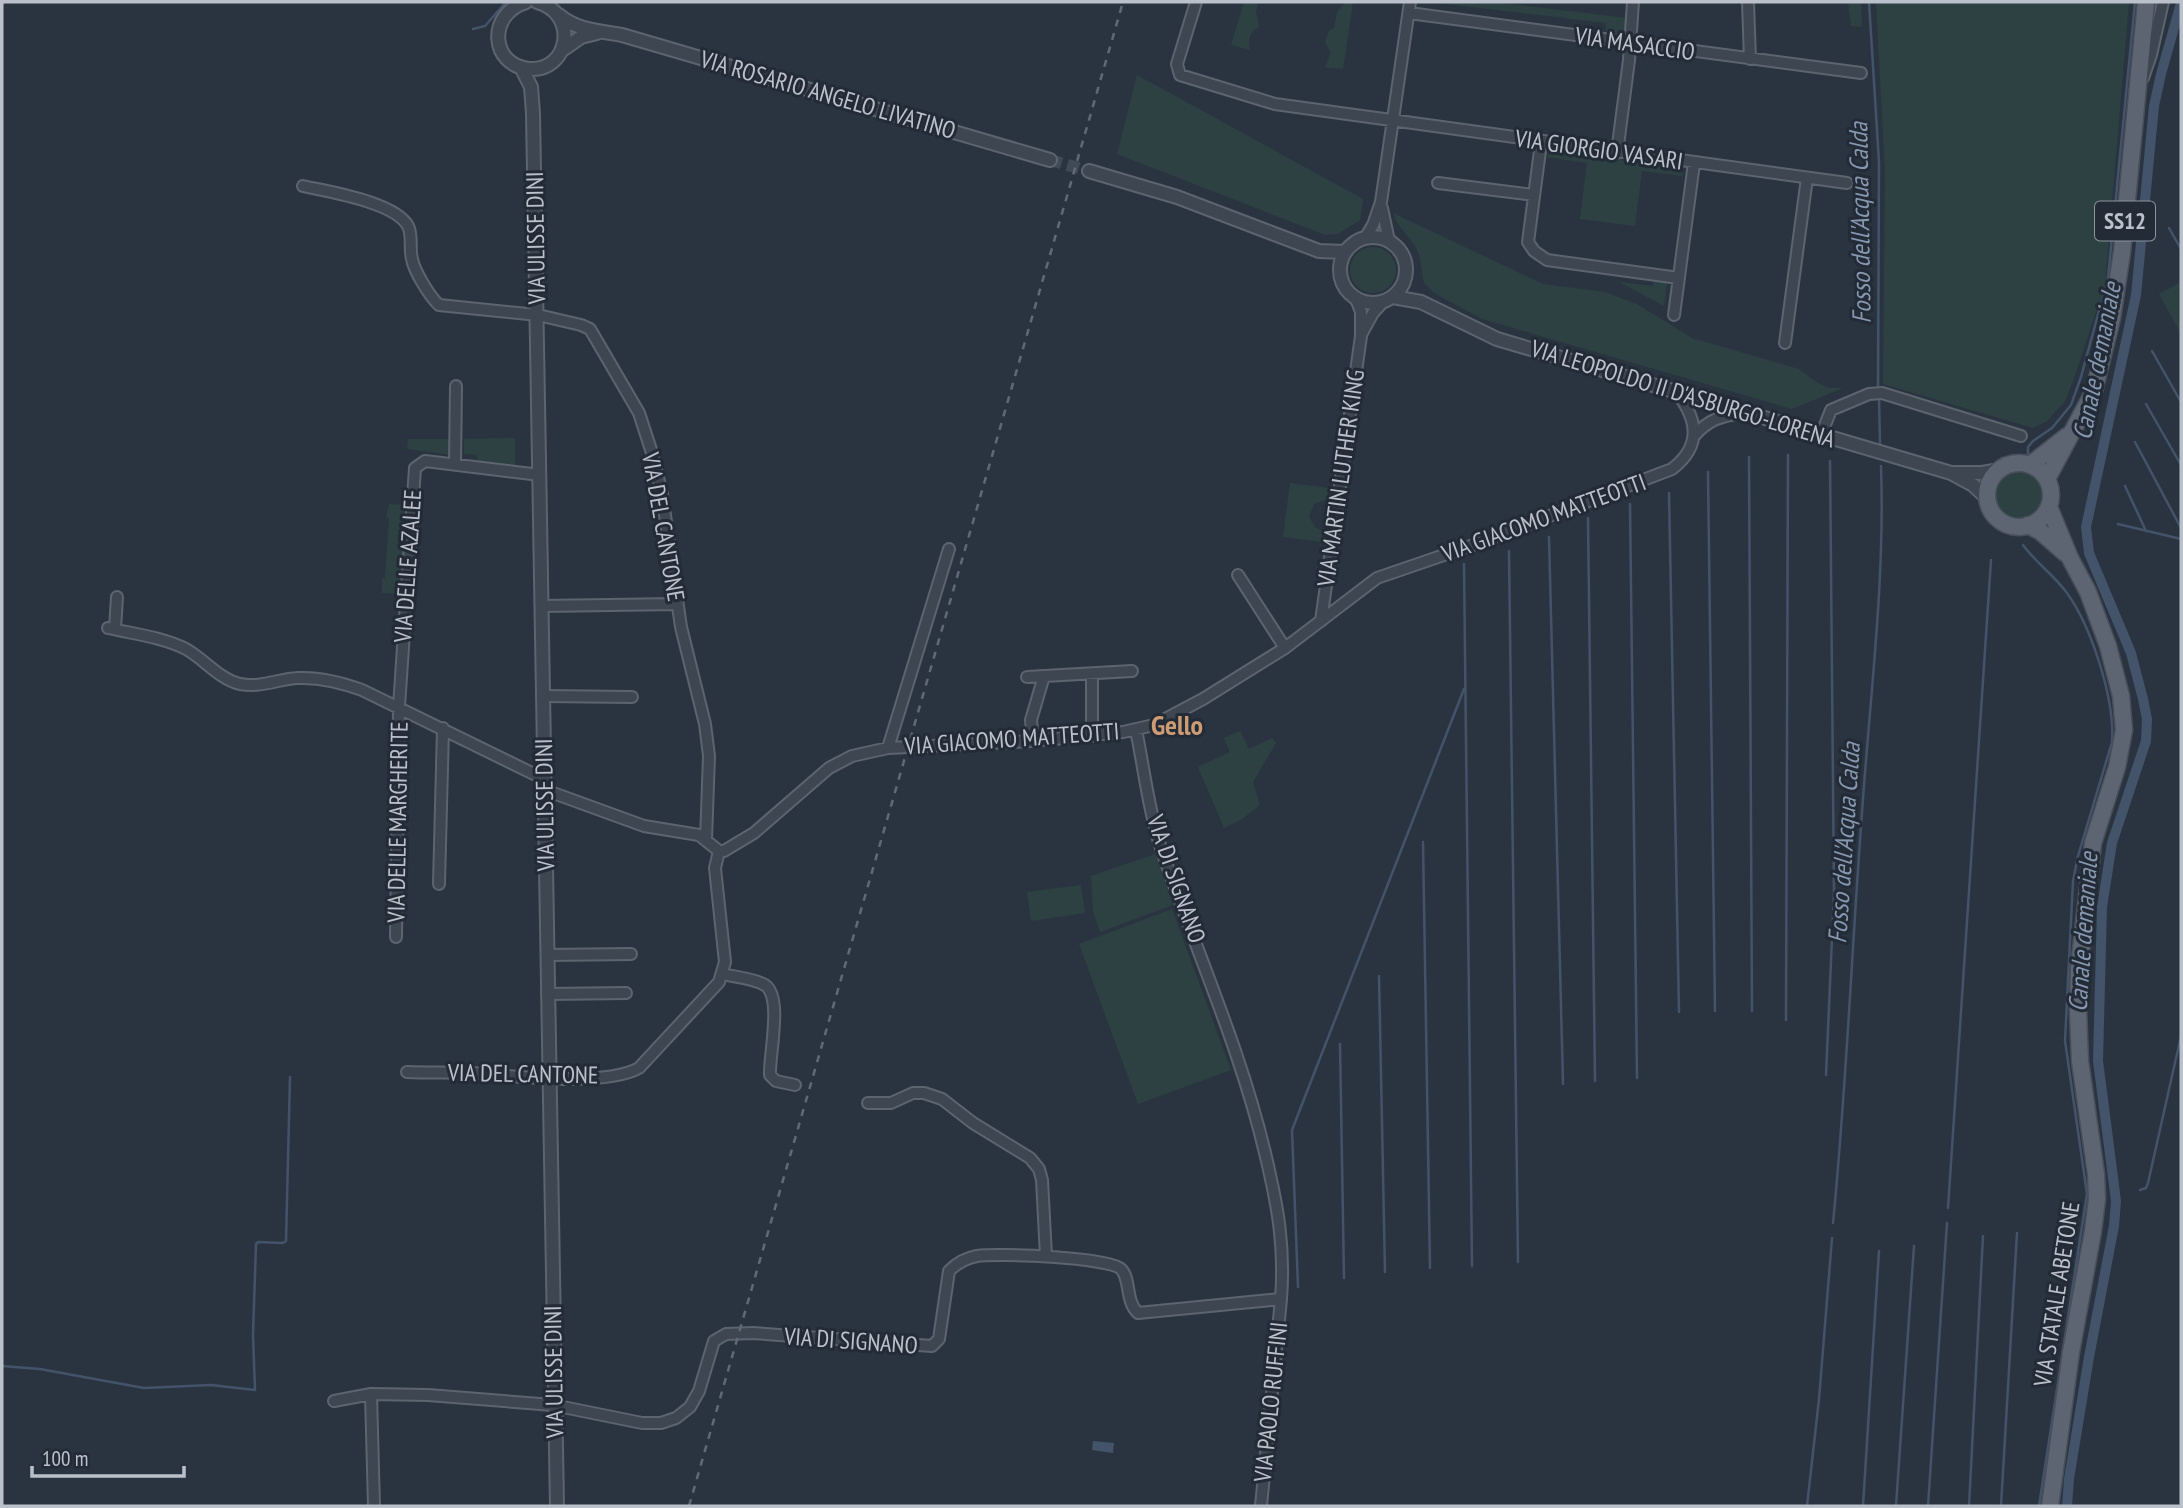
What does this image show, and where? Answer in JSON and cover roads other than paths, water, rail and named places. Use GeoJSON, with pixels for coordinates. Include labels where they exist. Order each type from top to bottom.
{"type":"FeatureCollection","features":[{"type":"Feature","properties":{"kind":"main road","name":"SS12"},"geometry":{"type":"LineString","coordinates":[[2071,432],[2094,391],[2112,318],[2122,251],[2137,93],[2153,7]]}},
{"type":"Feature","properties":{"kind":"main road"},"geometry":{"type":"LineString","coordinates":[[2030,465],[2071,432]]}},
{"type":"Feature","properties":{"kind":"main road"},"geometry":{"type":"LineString","coordinates":[[2047,479],[2071,432]]}},
{"type":"Feature","properties":{"kind":"main road"},"geometry":{"type":"LineString","coordinates":[[2014,463],[2030,465],[2047,479],[2051,493],[2049,507],[2042,517],[2028,526],[2015,526],[2000,520],[1990,509],[1987,499],[1990,483],[2000,470],[2014,463]]}},
{"type":"Feature","properties":{"kind":"main road","name":"VIA STATALE ABETONE"},"geometry":{"type":"LineString","coordinates":[[2049,507],[2070,558],[2088,592],[2108,646],[2121,695],[2124,730],[2115,776],[2093,844],[2079,968],[2080,1060],[2096,1174],[2096,1199],[2050,1506]]}},
{"type":"Feature","properties":{"kind":"main road","name":"VIA STATALE ABETONE"},"geometry":{"type":"LineString","coordinates":[[2028,526],[2041,532],[2070,558]]}},
{"type":"Feature","properties":{"kind":"street"},"geometry":{"type":"LineString","coordinates":[[541,2],[559,15],[565,32],[561,51]]}},
{"type":"Feature","properties":{"kind":"street","name":"VIA GIORGIO VASARI"},"geometry":{"type":"LineString","coordinates":[[1196,2],[1177,64],[1178,72],[1185,78],[1275,104],[1847,183]]}},
{"type":"Feature","properties":{"kind":"street"},"geometry":{"type":"LineString","coordinates":[[1617,153],[1631,43],[1633,2]]}},
{"type":"Feature","properties":{"kind":"street"},"geometry":{"type":"LineString","coordinates":[[1748,2],[1750,59]]}},
{"type":"Feature","properties":{"kind":"street"},"geometry":{"type":"LineString","coordinates":[[520,3],[501,20],[498,41],[508,60],[521,67],[527,69],[543,66],[581,37],[605,32]]}},
{"type":"Feature","properties":{"kind":"street"},"geometry":{"type":"LineString","coordinates":[[1365,238],[1381,202],[1410,7]]}},
{"type":"Feature","properties":{"kind":"street","name":"VIA MASACCIO"},"geometry":{"type":"LineString","coordinates":[[1410,7],[1631,43],[1861,73]]}},
{"type":"Feature","properties":{"kind":"street","name":"VIA ROSARIO ANGELO LIVATINO"},"geometry":{"type":"LineString","coordinates":[[559,15],[569,24],[653,44],[1050,160]]}},
{"type":"Feature","properties":{"kind":"street"},"geometry":{"type":"LineString","coordinates":[[533,103],[535,85],[543,66]]}},
{"type":"Feature","properties":{"kind":"street"},"geometry":{"type":"LineString","coordinates":[[521,67],[531,87],[533,103]]}},
{"type":"Feature","properties":{"kind":"street","name":"VIA ULISSE DINI"},"geometry":{"type":"LineString","coordinates":[[533,103],[557,1506]]}},
{"type":"Feature","properties":{"kind":"street"},"geometry":{"type":"LineString","coordinates":[[1542,142],[1528,242],[1534,251],[1547,260],[1679,278]]}},
{"type":"Feature","properties":{"kind":"street"},"geometry":{"type":"LineString","coordinates":[[1674,315],[1694,163]]}},
{"type":"Feature","properties":{"kind":"street"},"geometry":{"type":"LineString","coordinates":[[1089,171],[1177,197],[1320,251],[1345,252]]}},
{"type":"Feature","properties":{"kind":"street"},"geometry":{"type":"LineString","coordinates":[[1785,343],[1807,178]]}},
{"type":"Feature","properties":{"kind":"street"},"geometry":{"type":"LineString","coordinates":[[1438,183],[1534,195]]}},
{"type":"Feature","properties":{"kind":"street","name":"VIA DEL CANTONE"},"geometry":{"type":"LineString","coordinates":[[303,186],[367,200],[405,221],[410,229],[412,261],[439,305],[538,315],[581,325],[590,330],[639,413],[662,494],[677,604],[708,746],[706,840]]}},
{"type":"Feature","properties":{"kind":"street"},"geometry":{"type":"LineString","coordinates":[[1381,202],[1389,241]]}},
{"type":"Feature","properties":{"kind":"street"},"geometry":{"type":"LineString","coordinates":[[1339,271],[1345,252],[1365,238],[1382,238],[1389,241],[1403,256],[1403,284],[1373,313],[1361,336]]}},
{"type":"Feature","properties":{"kind":"street"},"geometry":{"type":"LineString","coordinates":[[1320,251],[1339,271],[1344,287],[1356,299],[1361,312],[1361,336]]}},
{"type":"Feature","properties":{"kind":"street"},"geometry":{"type":"LineString","coordinates":[[1405,276],[1421,302]]}},
{"type":"Feature","properties":{"kind":"street"},"geometry":{"type":"LineString","coordinates":[[1356,299],[1369,303],[1388,299]]}},
{"type":"Feature","properties":{"kind":"street","name":"VIA LEOPOLDO II D'ASBURGO-LORENA"},"geometry":{"type":"LineString","coordinates":[[1388,299],[1421,302],[1497,339],[1951,473]]}},
{"type":"Feature","properties":{"kind":"street","name":"VIA MARTIN LUTHER KING"},"geometry":{"type":"LineString","coordinates":[[1321,621],[1361,336]]}},
{"type":"Feature","properties":{"kind":"street"},"geometry":{"type":"LineString","coordinates":[[455,463],[456,387]]}},
{"type":"Feature","properties":{"kind":"street"},"geometry":{"type":"LineString","coordinates":[[1676,393],[1692,416],[1694,436]]}},
{"type":"Feature","properties":{"kind":"street"},"geometry":{"type":"LineString","coordinates":[[1821,435],[1831,410],[1878,393],[2021,436]]}},
{"type":"Feature","properties":{"kind":"street","name":"VIA GIACOMO MATTEOTTI"},"geometry":{"type":"LineString","coordinates":[[719,851],[727,850],[754,833],[829,768],[845,759],[888,748],[1092,736],[1154,725],[1181,712],[1285,648],[1377,578],[1479,543],[1672,469],[1689,451],[1694,436],[1711,420],[1719,416],[1744,413]]}},
{"type":"Feature","properties":{"kind":"street","name":"VIA DELLE AZALEE"},"geometry":{"type":"LineString","coordinates":[[399,707],[415,468],[425,461],[540,475]]}},
{"type":"Feature","properties":{"kind":"street"},"geometry":{"type":"LineString","coordinates":[[1951,473],[2000,470]]}},
{"type":"Feature","properties":{"kind":"street"},"geometry":{"type":"LineString","coordinates":[[1951,473],[1973,485],[1987,499]]}},
{"type":"Feature","properties":{"kind":"street"},"geometry":{"type":"LineString","coordinates":[[888,748],[948,550]]}},
{"type":"Feature","properties":{"kind":"street"},"geometry":{"type":"LineString","coordinates":[[1238,575],[1285,648]]}},
{"type":"Feature","properties":{"kind":"street"},"geometry":{"type":"LineString","coordinates":[[117,597],[111,629],[174,643],[237,683],[257,686],[299,678],[345,684],[443,728],[544,785],[644,826],[691,833],[706,840],[719,851],[715,868],[725,962],[722,974],[756,982],[771,991],[774,1004],[770,1075],[776,1081],[795,1086]]}},
{"type":"Feature","properties":{"kind":"street"},"geometry":{"type":"LineString","coordinates":[[542,606],[677,604]]}},
{"type":"Feature","properties":{"kind":"street"},"geometry":{"type":"LineString","coordinates":[[1027,677],[1132,671]]}},
{"type":"Feature","properties":{"kind":"street"},"geometry":{"type":"LineString","coordinates":[[1091,674],[1092,736]]}},
{"type":"Feature","properties":{"kind":"street"},"geometry":{"type":"LineString","coordinates":[[1033,741],[1031,720],[1044,676]]}},
{"type":"Feature","properties":{"kind":"street"},"geometry":{"type":"LineString","coordinates":[[543,696],[632,697]]}},
{"type":"Feature","properties":{"kind":"street","name":"VIA DELLE MARGHERITE"},"geometry":{"type":"LineString","coordinates":[[396,937],[399,707]]}},
{"type":"Feature","properties":{"kind":"street"},"geometry":{"type":"LineString","coordinates":[[439,884],[443,728]]}},
{"type":"Feature","properties":{"kind":"street","name":"VIA DI SIGNANO"},"geometry":{"type":"LineString","coordinates":[[334,1401],[372,1394],[428,1395],[554,1405],[642,1423],[661,1423],[687,1411],[699,1391],[711,1345],[718,1337],[726,1334],[753,1333],[932,1346],[938,1342],[949,1271],[955,1265],[980,1255],[1046,1256],[1102,1262],[1120,1268],[1129,1299],[1138,1313],[1281,1299],[1282,1233],[1259,1128],[1240,1064],[1156,833],[1136,730]]}},
{"type":"Feature","properties":{"kind":"street"},"geometry":{"type":"LineString","coordinates":[[547,956],[631,954]]}},
{"type":"Feature","properties":{"kind":"street","name":"VIA DEL CANTONE"},"geometry":{"type":"LineString","coordinates":[[407,1072],[567,1080],[623,1075],[639,1068],[719,982],[722,974]]}},
{"type":"Feature","properties":{"kind":"street"},"geometry":{"type":"LineString","coordinates":[[547,994],[626,993]]}},
{"type":"Feature","properties":{"kind":"street"},"geometry":{"type":"LineString","coordinates":[[868,1103],[891,1103],[913,1093],[924,1093],[943,1099],[972,1123],[1030,1158],[1039,1169],[1042,1180],[1046,1256]]}},
{"type":"Feature","properties":{"kind":"street","name":"VIA PAOLO RUFFINI"},"geometry":{"type":"LineString","coordinates":[[1261,1506],[1281,1299]]}},
{"type":"Feature","properties":{"kind":"street"},"geometry":{"type":"LineString","coordinates":[[372,1394],[374,1506]]}},
{"type":"Feature","properties":{"kind":"water"},"geometry":{"type":"Polygon","coordinates":[[[1093,1441],[1114,1443],[1113,1453],[1092,1450],[1093,1441]]]}},
{"type":"Feature","properties":{"kind":"waterway"},"geometry":{"type":"LineString","coordinates":[[473,29],[485,26],[506,2]]}},
{"type":"Feature","properties":{"kind":"waterway","name":"Fosso dell'Acqua Calda"},"geometry":{"type":"LineString","coordinates":[[1869,2],[1879,162],[1878,390]]}},
{"type":"Feature","properties":{"kind":"waterway"},"geometry":{"type":"LineString","coordinates":[[2028,455],[2028,447],[2033,441],[2052,428],[2071,405],[2108,278],[2135,2]]}},
{"type":"Feature","properties":{"kind":"waterway","name":"Canale demaniale"},"geometry":{"type":"LineString","coordinates":[[2067,1506],[2069,1479],[2114,1226],[2116,1201],[2098,1061],[2102,907],[2112,843],[2146,741],[2147,719],[2131,653],[2089,553],[2086,527],[2136,295],[2154,106],[2181,3]]}},
{"type":"Feature","properties":{"kind":"waterway"},"geometry":{"type":"LineString","coordinates":[[2169,228],[2181,249]]}},
{"type":"Feature","properties":{"kind":"waterway"},"geometry":{"type":"LineString","coordinates":[[2152,351],[2181,402]]}},
{"type":"Feature","properties":{"kind":"waterway","name":"Fosso dell'Acqua Calda"},"geometry":{"type":"LineString","coordinates":[[1879,397],[1880,444]]}},
{"type":"Feature","properties":{"kind":"waterway"},"geometry":{"type":"LineString","coordinates":[[2146,404],[2181,465]]}},
{"type":"Feature","properties":{"kind":"waterway"},"geometry":{"type":"LineString","coordinates":[[2135,442],[2181,528]]}},
{"type":"Feature","properties":{"kind":"waterway"},"geometry":{"type":"LineString","coordinates":[[1786,1020],[1788,455]]}},
{"type":"Feature","properties":{"kind":"waterway"},"geometry":{"type":"LineString","coordinates":[[1749,457],[1752,1011]]}},
{"type":"Feature","properties":{"kind":"waterway"},"geometry":{"type":"LineString","coordinates":[[1826,1075],[1834,892],[1830,461]]}},
{"type":"Feature","properties":{"kind":"waterway","name":"Fosso dell'Acqua Calda"},"geometry":{"type":"LineString","coordinates":[[1833,1223],[1879,591],[1881,466]]}},
{"type":"Feature","properties":{"kind":"waterway"},"geometry":{"type":"LineString","coordinates":[[1708,472],[1715,1011]]}},
{"type":"Feature","properties":{"kind":"waterway"},"geometry":{"type":"LineString","coordinates":[[2125,486],[2146,531]]}},
{"type":"Feature","properties":{"kind":"waterway"},"geometry":{"type":"LineString","coordinates":[[1669,493],[1679,1012]]}},
{"type":"Feature","properties":{"kind":"waterway"},"geometry":{"type":"LineString","coordinates":[[1630,504],[1637,1078]]}},
{"type":"Feature","properties":{"kind":"waterway"},"geometry":{"type":"LineString","coordinates":[[1588,518],[1595,1081]]}},
{"type":"Feature","properties":{"kind":"waterway"},"geometry":{"type":"LineString","coordinates":[[2118,524],[2181,539]]}},
{"type":"Feature","properties":{"kind":"waterway"},"geometry":{"type":"LineString","coordinates":[[1549,537],[1563,1084]]}},
{"type":"Feature","properties":{"kind":"waterway"},"geometry":{"type":"LineString","coordinates":[[2023,545],[2067,593],[2085,625],[2106,686],[2112,725],[2112,742],[2073,881],[2065,1041],[2087,1194],[2039,1506]]}},
{"type":"Feature","properties":{"kind":"waterway"},"geometry":{"type":"LineString","coordinates":[[1509,551],[1518,1262]]}},
{"type":"Feature","properties":{"kind":"waterway"},"geometry":{"type":"LineString","coordinates":[[1948,1208],[1991,560]]}},
{"type":"Feature","properties":{"kind":"waterway"},"geometry":{"type":"LineString","coordinates":[[1464,564],[1472,1266]]}},
{"type":"Feature","properties":{"kind":"waterway"},"geometry":{"type":"LineString","coordinates":[[1298,1287],[1292,1130],[1464,689]]}},
{"type":"Feature","properties":{"kind":"waterway"},"geometry":{"type":"LineString","coordinates":[[1423,842],[1430,1268]]}},
{"type":"Feature","properties":{"kind":"waterway"},"geometry":{"type":"LineString","coordinates":[[1379,976],[1385,1272]]}},
{"type":"Feature","properties":{"kind":"waterway"},"geometry":{"type":"LineString","coordinates":[[2140,1190],[2146,1188],[2148,1183],[2181,1036]]}},
{"type":"Feature","properties":{"kind":"waterway"},"geometry":{"type":"LineString","coordinates":[[1340,1044],[1344,1278]]}},
{"type":"Feature","properties":{"kind":"waterway"},"geometry":{"type":"LineString","coordinates":[[2,1366],[40,1369],[144,1388],[211,1385],[255,1390],[253,1335],[256,1244],[286,1241],[290,1077]]}},
{"type":"Feature","properties":{"kind":"waterway"},"geometry":{"type":"LineString","coordinates":[[1928,1506],[1947,1223]]}},
{"type":"Feature","properties":{"kind":"waterway"},"geometry":{"type":"LineString","coordinates":[[2001,1506],[2017,1233]]}},
{"type":"Feature","properties":{"kind":"waterway"},"geometry":{"type":"LineString","coordinates":[[1969,1506],[1983,1236]]}},
{"type":"Feature","properties":{"kind":"waterway","name":"Fosso dell'Acqua Calda"},"geometry":{"type":"LineString","coordinates":[[1807,1506],[1832,1238]]}},
{"type":"Feature","properties":{"kind":"waterway"},"geometry":{"type":"LineString","coordinates":[[1896,1506],[1914,1246]]}},
{"type":"Feature","properties":{"kind":"waterway"},"geometry":{"type":"LineString","coordinates":[[1863,1506],[1879,1251]]}},
{"type":"Feature","properties":{"kind":"tunnel"},"geometry":{"type":"LineString","coordinates":[[1050,160],[1089,171]]}},
{"type":"Feature","properties":{"kind":"railway"},"geometry":{"type":"LineString","coordinates":[[689,1506],[1123,2]]}},
{"type":"Feature","properties":{"kind":"district","name":"Gello"},"geometry":{"type":"Point","coordinates":[1177,725]}}]}
